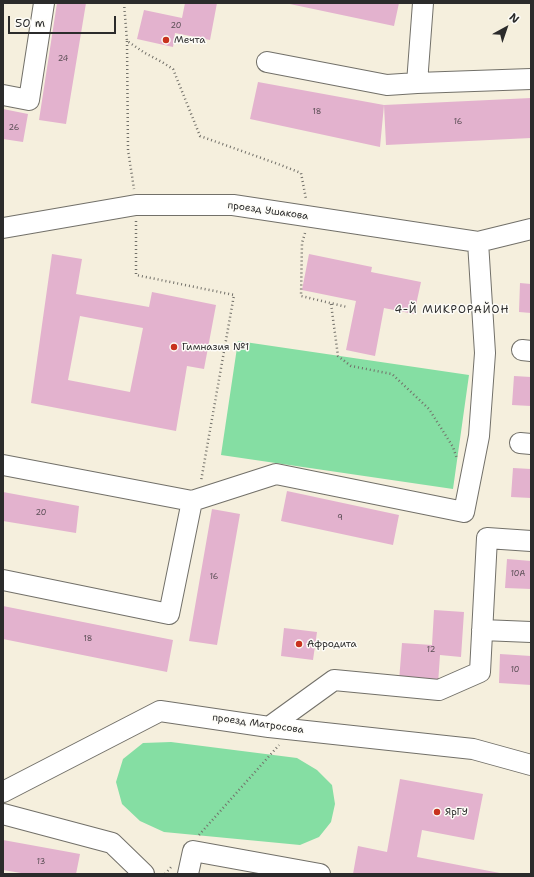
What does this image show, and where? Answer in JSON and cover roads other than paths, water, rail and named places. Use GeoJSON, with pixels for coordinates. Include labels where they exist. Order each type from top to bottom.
{"type":"FeatureCollection","features":[{"type":"Feature","properties":{"kind":"street"},"geometry":{"type":"LineString","coordinates":[[3,95],[29,100],[44,3]]}},
{"type":"Feature","properties":{"kind":"street"},"geometry":{"type":"LineString","coordinates":[[417,83],[422,3]]}},
{"type":"Feature","properties":{"kind":"street"},"geometry":{"type":"LineString","coordinates":[[267,62],[387,85],[531,79]]}},
{"type":"Feature","properties":{"kind":"street","name":"проезд Ушакова"},"geometry":{"type":"LineString","coordinates":[[3,228],[136,205],[234,204],[478,242],[531,229]]}},
{"type":"Feature","properties":{"kind":"street"},"geometry":{"type":"LineString","coordinates":[[3,465],[192,501],[276,474],[464,512],[479,436],[485,353],[478,242]]}},
{"type":"Feature","properties":{"kind":"street"},"geometry":{"type":"LineString","coordinates":[[3,580],[169,614],[192,501]]}},
{"type":"Feature","properties":{"kind":"street"},"geometry":{"type":"LineString","coordinates":[[269,727],[334,680],[439,690],[480,672],[487,538],[531,541]]}},
{"type":"Feature","properties":{"kind":"street"},"geometry":{"type":"LineString","coordinates":[[482,630],[531,632]]}},
{"type":"Feature","properties":{"kind":"street","name":"проезд Матросова"},"geometry":{"type":"LineString","coordinates":[[3,792],[160,711],[269,727],[473,749],[531,765]]}},
{"type":"Feature","properties":{"kind":"street"},"geometry":{"type":"LineString","coordinates":[[3,814],[112,843],[144,874]]}},
{"type":"Feature","properties":{"kind":"street"},"geometry":{"type":"LineString","coordinates":[[182,868],[193,851],[320,874]]}},
{"type":"Feature","properties":{"kind":"place","name":"Мечта"},"geometry":{"type":"Point","coordinates":[166,40]}},
{"type":"Feature","properties":{"kind":"place","name":"Гимназия №1"},"geometry":{"type":"Point","coordinates":[174,347]}},
{"type":"Feature","properties":{"kind":"place","name":"Афродита"},"geometry":{"type":"Point","coordinates":[299,644]}},
{"type":"Feature","properties":{"kind":"place","name":"ЯрГУ"},"geometry":{"type":"Point","coordinates":[437,812]}},
{"type":"Feature","properties":{"kind":"district","name":"4-Й МИКРОРАЙОН"},"geometry":{"type":"Point","coordinates":[452,310]}}]}
